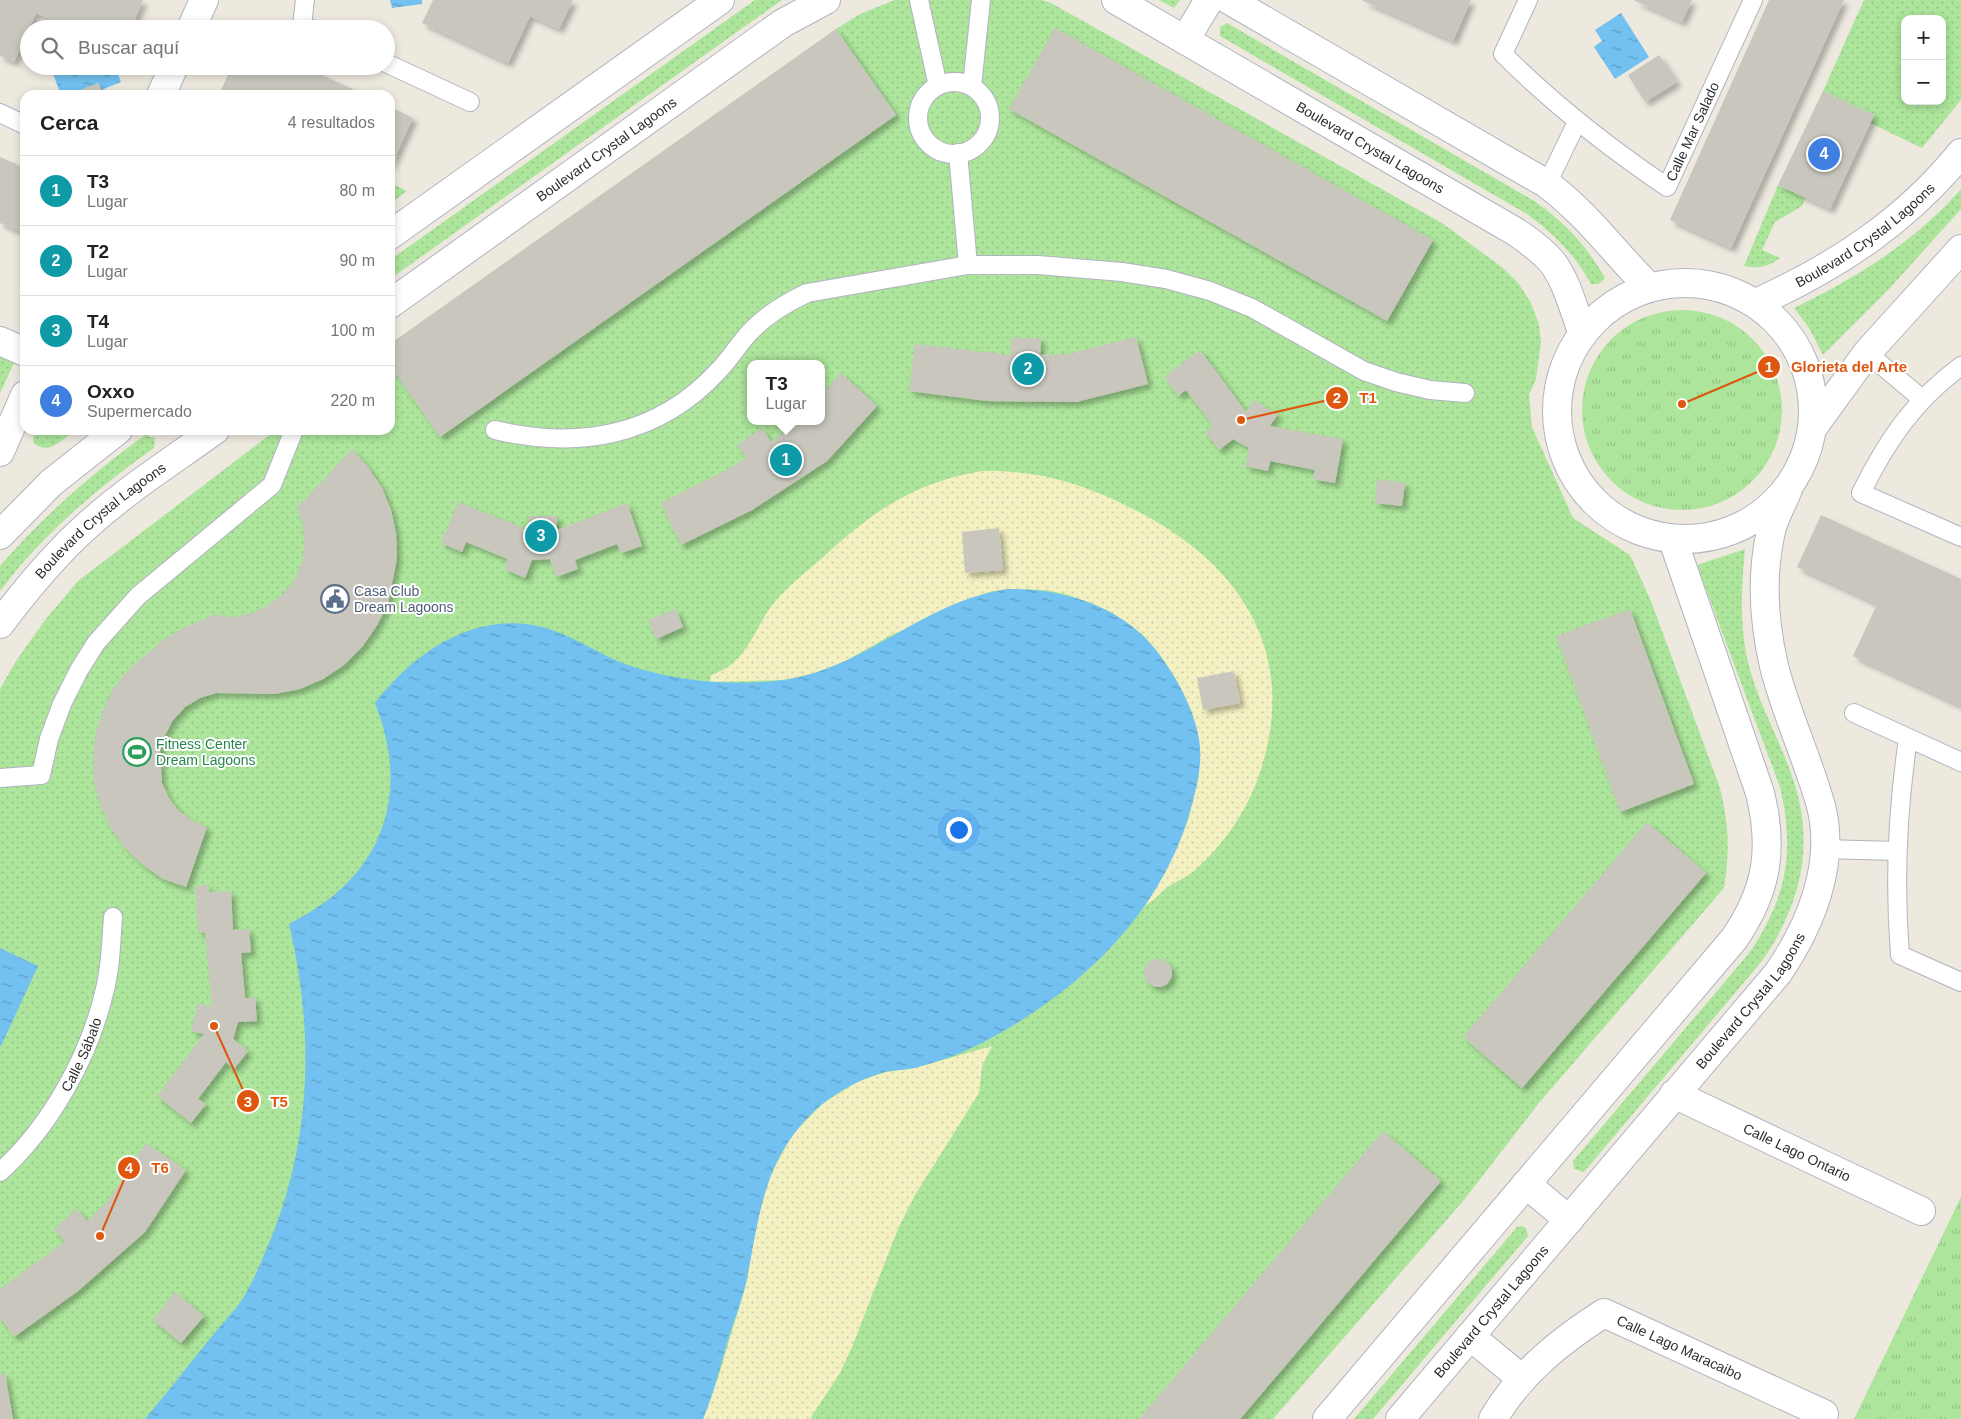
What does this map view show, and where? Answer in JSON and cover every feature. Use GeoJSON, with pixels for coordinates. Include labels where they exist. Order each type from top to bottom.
{"type":"FeatureCollection","features":[{"type":"Feature","properties":{"kind":"street"},"geometry":{"type":"LineString","coordinates":[[195,20],[204,0]]}},
{"type":"Feature","properties":{"kind":"street"},"geometry":{"type":"LineString","coordinates":[[395,231],[720,0]]}},
{"type":"Feature","properties":{"kind":"street","name":"Boulevard Crystal Lagoons"},"geometry":{"type":"LineString","coordinates":[[395,300],[783,23],[826,0]]}},
{"type":"Feature","properties":{"kind":"street","name":"Boulevard Crystal Lagoons"},"geometry":{"type":"LineString","coordinates":[[1116,0],[1508,227],[1536,246],[1553,263],[1568,294],[1583,334]]}},
{"type":"Feature","properties":{"kind":"street"},"geometry":{"type":"LineString","coordinates":[[1186,40],[1209,0]]}},
{"type":"Feature","properties":{"kind":"street"},"geometry":{"type":"LineString","coordinates":[[1229,0],[1547,184],[1572,203],[1596,226],[1614,252],[1649,287]]}},
{"type":"Feature","properties":{"kind":"street"},"geometry":{"type":"LineString","coordinates":[[163,90],[170,75]]}},
{"type":"Feature","properties":{"kind":"street","name":"Boulevard Crystal Lagoons"},"geometry":{"type":"LineString","coordinates":[[1756,303],[1829,267],[1863,246],[1922,196],[1961,153]]}},
{"type":"Feature","properties":{"kind":"street"},"geometry":{"type":"LineString","coordinates":[[1814,426],[1867,353],[1961,249]]}},
{"type":"Feature","properties":{"kind":"street"},"geometry":{"type":"LineString","coordinates":[[1676,282],[1704,283],[1732,290],[1756,303],[1790,336],[1810,378],[1814,426],[1805,460],[1788,489],[1770,508],[1741,527],[1725,534],[1699,540],[1673,540],[1639,532],[1609,516],[1585,493],[1567,463],[1558,430],[1558,396],[1566,363],[1583,334],[1612,305],[1649,287],[1676,282]]}},
{"type":"Feature","properties":{"kind":"street"},"geometry":{"type":"LineString","coordinates":[[0,341],[20,350]]}},
{"type":"Feature","properties":{"kind":"street"},"geometry":{"type":"LineString","coordinates":[[0,452],[20,406]]}},
{"type":"Feature","properties":{"kind":"street"},"geometry":{"type":"LineString","coordinates":[[0,535],[51,483],[112,435]]}},
{"type":"Feature","properties":{"kind":"street","name":"Boulevard Crystal Lagoons"},"geometry":{"type":"LineString","coordinates":[[0,624],[54,558],[88,525],[199,435]]}},
{"type":"Feature","properties":{"kind":"street","name":"Boulevard Crystal Lagoons"},"geometry":{"type":"LineString","coordinates":[[1400,1419],[1778,973],[1798,944],[1813,911],[1821,876],[1824,849],[1821,808],[1774,667],[1765,591],[1766,560],[1772,529],[1788,489]]}},
{"type":"Feature","properties":{"kind":"street"},"geometry":{"type":"LineString","coordinates":[[1327,1419],[1734,939],[1749,917],[1760,893],[1766,866],[1768,842],[1766,818],[1760,793],[1673,540]]}},
{"type":"Feature","properties":{"kind":"street","name":"Calle Lago Ontario"},"geometry":{"type":"LineString","coordinates":[[1674,1094],[1920,1210]]}},
{"type":"Feature","properties":{"kind":"street"},"geometry":{"type":"LineString","coordinates":[[1526,1184],[1569,1220]]}},
{"type":"Feature","properties":{"kind":"street","name":"Calle Lago Maracaibo"},"geometry":{"type":"LineString","coordinates":[[1493,1419],[1522,1379],[1546,1354],[1574,1332],[1604,1313],[1824,1414]]}},
{"type":"Feature","properties":{"kind":"street"},"geometry":{"type":"LineString","coordinates":[[1470,1336],[1522,1379]]}},
{"type":"Feature","properties":{"kind":"lane"},"geometry":{"type":"LineString","coordinates":[[303,20],[305,0]]}},
{"type":"Feature","properties":{"kind":"lane"},"geometry":{"type":"LineString","coordinates":[[919,0],[938,86]]}},
{"type":"Feature","properties":{"kind":"lane"},"geometry":{"type":"LineString","coordinates":[[972,86],[981,0]]}},
{"type":"Feature","properties":{"kind":"lane","name":"Calle Mar Salado"},"geometry":{"type":"LineString","coordinates":[[1528,0],[1503,54],[1577,122],[1615,152],[1667,187],[1753,0]]}},
{"type":"Feature","properties":{"kind":"lane"},"geometry":{"type":"LineString","coordinates":[[395,67],[470,102]]}},
{"type":"Feature","properties":{"kind":"lane"},"geometry":{"type":"LineString","coordinates":[[949,82],[961,82],[972,86],[981,93],[987,103],[990,114],[989,126],[977,146],[967,152],[944,152],[933,147],[925,138],[920,127],[918,115],[921,103],[928,93],[938,86],[949,82]]}},
{"type":"Feature","properties":{"kind":"lane"},"geometry":{"type":"LineString","coordinates":[[0,113],[20,122]]}},
{"type":"Feature","properties":{"kind":"lane"},"geometry":{"type":"LineString","coordinates":[[1547,184],[1577,122]]}},
{"type":"Feature","properties":{"kind":"lane"},"geometry":{"type":"LineString","coordinates":[[958,152],[968,265]]}},
{"type":"Feature","properties":{"kind":"lane"},"geometry":{"type":"LineString","coordinates":[[495,430],[531,437],[577,440],[630,429],[679,405],[720,370],[750,332],[786,304],[808,293],[968,265],[1038,265],[1122,272],[1166,278],[1210,291],[1252,308],[1364,371],[1396,382],[1430,390],[1465,393]]}},
{"type":"Feature","properties":{"kind":"lane"},"geometry":{"type":"LineString","coordinates":[[1867,353],[1922,399]]}},
{"type":"Feature","properties":{"kind":"lane"},"geometry":{"type":"LineString","coordinates":[[1961,366],[1922,399],[1896,431],[1877,460],[1861,493],[1961,537]]}},
{"type":"Feature","properties":{"kind":"lane"},"geometry":{"type":"LineString","coordinates":[[0,778],[41,775],[49,739],[62,704],[79,670],[96,643],[138,596],[272,485],[292,435]]}},
{"type":"Feature","properties":{"kind":"lane"},"geometry":{"type":"LineString","coordinates":[[1854,713],[1961,762]]}},
{"type":"Feature","properties":{"kind":"lane"},"geometry":{"type":"LineString","coordinates":[[1908,739],[1900,794],[1896,851],[1896,903],[1900,955],[1961,982]]}},
{"type":"Feature","properties":{"kind":"lane"},"geometry":{"type":"LineString","coordinates":[[1824,849],[1896,851]]}},
{"type":"Feature","properties":{"kind":"lane","name":"Calle Sábalo"},"geometry":{"type":"LineString","coordinates":[[0,1172],[26,1145],[43,1122],[78,1063],[96,1021],[105,992],[111,956],[113,917]]}},
{"type":"Feature","properties":{"kind":"green space"},"geometry":{"type":"Polygon","coordinates":[[[755,0],[782,0],[395,275],[395,256],[755,0]]]}},
{"type":"Feature","properties":{"kind":"green space"},"geometry":{"type":"Polygon","coordinates":[[[895,0],[1042,0],[1051,3],[1442,223],[1503,268],[1519,284],[1531,303],[1539,324],[1541,342],[1536,379],[1529,395],[1532,427],[1573,518],[1630,555],[1651,601],[1719,785],[1728,836],[1724,888],[1539,1103],[1464,1200],[1273,1419],[0,1419],[0,689],[16,661],[45,620],[78,581],[269,435],[395,435],[395,340],[836,29],[860,14],[895,0]]]}},
{"type":"Feature","properties":{"kind":"green space"},"geometry":{"type":"Polygon","coordinates":[[[1159,0],[1180,0],[1174,8],[1159,0]]]}},
{"type":"Feature","properties":{"kind":"green space"},"geometry":{"type":"Polygon","coordinates":[[[1864,0],[1961,0],[1961,100],[1922,148],[1870,123],[1874,115],[1823,91],[1864,0]]]}},
{"type":"Feature","properties":{"kind":"green space"},"geometry":{"type":"Polygon","coordinates":[[[1227,23],[1536,202],[1575,236],[1605,278],[1599,284],[1591,284],[1585,273],[1563,246],[1527,214],[1220,36],[1220,27],[1227,23]]]}},
{"type":"Feature","properties":{"kind":"green space"},"geometry":{"type":"Polygon","coordinates":[[[395,185],[407,191],[395,200],[395,185]]]}},
{"type":"Feature","properties":{"kind":"green space"},"geometry":{"type":"Polygon","coordinates":[[[1778,185],[1805,198],[1802,206],[1775,222],[1762,250],[1780,258],[1763,266],[1744,266],[1778,185]]]}},
{"type":"Feature","properties":{"kind":"green space"},"geometry":{"type":"Polygon","coordinates":[[[1961,189],[1961,209],[1889,289],[1823,355],[1809,328],[1794,308],[1840,284],[1883,257],[1924,226],[1961,189]]]}},
{"type":"Feature","properties":{"kind":"green space"},"geometry":{"type":"Polygon","coordinates":[[[1682,310],[1701,312],[1729,322],[1745,333],[1759,347],[1774,372],[1780,391],[1782,410],[1780,429],[1770,457],[1759,473],[1745,487],[1720,502],[1701,508],[1682,510],[1663,508],[1635,498],[1619,487],[1605,473],[1590,448],[1584,429],[1582,410],[1584,391],[1594,363],[1605,347],[1619,333],[1644,318],[1663,312],[1682,310]]]}},
{"type":"Feature","properties":{"kind":"green space"},"geometry":{"type":"Polygon","coordinates":[[[0,357],[14,363],[0,393],[0,357]]]}},
{"type":"Feature","properties":{"kind":"green space"},"geometry":{"type":"Polygon","coordinates":[[[34,435],[69,435],[56,445],[45,448],[34,443],[34,435]]]}},
{"type":"Feature","properties":{"kind":"green space"},"geometry":{"type":"Polygon","coordinates":[[[145,435],[155,438],[154,448],[91,496],[71,514],[34,550],[0,591],[0,566],[69,496],[145,435]]]}},
{"type":"Feature","properties":{"kind":"green space"},"geometry":{"type":"Polygon","coordinates":[[[1745,549],[1742,596],[1744,643],[1751,673],[1789,768],[1800,806],[1803,853],[1800,876],[1786,919],[1762,961],[1584,1172],[1574,1169],[1573,1161],[1750,952],[1763,932],[1780,892],[1787,853],[1787,832],[1780,787],[1697,565],[1745,549]]]}},
{"type":"Feature","properties":{"kind":"green space"},"geometry":{"type":"Polygon","coordinates":[[[1961,1197],[1961,1419],[1854,1419],[1961,1197]]]}},
{"type":"Feature","properties":{"kind":"green space"},"geometry":{"type":"Polygon","coordinates":[[[1522,1226],[1526,1228],[1528,1236],[1373,1419],[1354,1419],[1517,1227],[1522,1226]]]}},
{"type":"Feature","properties":{"kind":"sand"},"geometry":{"type":"Polygon","coordinates":[[[982,471],[1024,473],[1062,480],[1099,493],[1137,511],[1175,533],[1207,559],[1234,588],[1254,620],[1267,655],[1272,693],[1270,734],[1253,792],[1239,818],[1211,854],[1189,875],[1169,886],[1146,905],[1177,848],[1188,820],[1199,776],[1173,676],[1157,651],[1143,635],[1109,611],[1069,595],[1047,590],[1008,589],[989,592],[889,636],[846,661],[815,673],[784,680],[710,682],[711,675],[724,669],[743,652],[770,608],[779,597],[858,527],[894,502],[914,492],[934,483],[982,471]]]}},
{"type":"Feature","properties":{"kind":"sand"},"geometry":{"type":"Polygon","coordinates":[[[992,1046],[982,1066],[979,1093],[915,1195],[898,1229],[840,1373],[810,1419],[703,1419],[719,1375],[747,1281],[756,1226],[770,1176],[792,1135],[822,1104],[859,1081],[886,1072],[914,1068],[992,1046]]]}},
{"type":"Feature","properties":{"kind":"water"},"geometry":{"type":"Polygon","coordinates":[[[390,0],[422,0],[422,4],[392,8],[390,0]]]}},
{"type":"Feature","properties":{"kind":"water"},"geometry":{"type":"Polygon","coordinates":[[[1621,13],[1649,57],[1615,79],[1594,47],[1602,41],[1595,30],[1621,13]]]}},
{"type":"Feature","properties":{"kind":"water"},"geometry":{"type":"Polygon","coordinates":[[[53,75],[118,75],[121,82],[101,90],[98,83],[81,90],[59,90],[53,75]]]}},
{"type":"Feature","properties":{"kind":"water"},"geometry":{"type":"Polygon","coordinates":[[[1008,589],[1050,592],[1092,604],[1129,624],[1145,638],[1166,663],[1189,705],[1197,728],[1200,748],[1199,774],[1191,808],[1178,845],[1161,880],[1139,913],[1115,943],[1087,971],[1057,996],[1025,1018],[963,1052],[924,1066],[872,1076],[846,1088],[823,1104],[803,1123],[783,1150],[768,1185],[762,1203],[743,1294],[714,1390],[703,1419],[145,1419],[243,1298],[262,1260],[285,1198],[295,1160],[302,1121],[305,1082],[303,1003],[289,924],[320,906],[346,884],[366,860],[380,833],[388,803],[390,772],[386,738],[375,703],[392,683],[432,649],[454,637],[478,628],[503,624],[529,624],[555,631],[626,665],[673,677],[728,683],[783,680],[813,673],[841,663],[948,607],[977,596],[1008,589]]]}},
{"type":"Feature","properties":{"kind":"water"},"geometry":{"type":"Polygon","coordinates":[[[0,948],[38,966],[1,1046],[0,1046],[0,948]]]}},
{"type":"Feature","properties":{"kind":"building"},"geometry":{"type":"Polygon","coordinates":[[[0,0],[143,0],[135,20],[53,20],[36,13],[33,20],[20,20],[20,49],[14,62],[0,56],[0,0]]]}},
{"type":"Feature","properties":{"kind":"building"},"geometry":{"type":"Polygon","coordinates":[[[433,0],[573,0],[559,29],[530,16],[508,63],[422,23],[433,0]]]}},
{"type":"Feature","properties":{"kind":"building"},"geometry":{"type":"Polygon","coordinates":[[[1361,0],[1471,0],[1453,41],[1361,0]]]}},
{"type":"Feature","properties":{"kind":"building"},"geometry":{"type":"Polygon","coordinates":[[[1633,0],[1692,0],[1682,22],[1633,0]]]}},
{"type":"Feature","properties":{"kind":"building"},"geometry":{"type":"Polygon","coordinates":[[[1769,0],[1844,0],[1731,248],[1670,220],[1769,0]]]}},
{"type":"Feature","properties":{"kind":"building"},"geometry":{"type":"Polygon","coordinates":[[[1055,28],[1433,240],[1387,321],[1009,109],[1055,28]]]}},
{"type":"Feature","properties":{"kind":"building"},"geometry":{"type":"Polygon","coordinates":[[[836,29],[896,115],[440,437],[395,373],[395,340],[836,29]]]}},
{"type":"Feature","properties":{"kind":"building"},"geometry":{"type":"Polygon","coordinates":[[[1659,55],[1677,82],[1645,102],[1628,75],[1659,55]]]}},
{"type":"Feature","properties":{"kind":"building"},"geometry":{"type":"Polygon","coordinates":[[[228,75],[322,75],[354,90],[221,90],[228,75]]]}},
{"type":"Feature","properties":{"kind":"building"},"geometry":{"type":"Polygon","coordinates":[[[98,83],[101,90],[81,90],[98,83]]]}},
{"type":"Feature","properties":{"kind":"building"},"geometry":{"type":"Polygon","coordinates":[[[1823,91],[1874,115],[1830,209],[1778,185],[1823,91]]]}},
{"type":"Feature","properties":{"kind":"building"},"geometry":{"type":"Polygon","coordinates":[[[395,109],[413,118],[395,157],[395,109]]]}},
{"type":"Feature","properties":{"kind":"building"},"geometry":{"type":"Polygon","coordinates":[[[0,157],[20,166],[20,232],[0,223],[0,157]]]}},
{"type":"Feature","properties":{"kind":"building"},"geometry":{"type":"Polygon","coordinates":[[[1136,337],[1148,384],[1076,402],[987,401],[909,391],[915,344],[1011,355],[1011,338],[1041,338],[1040,355],[1068,354],[1136,337]]]}},
{"type":"Feature","properties":{"kind":"building"},"geometry":{"type":"Polygon","coordinates":[[[1200,350],[1246,412],[1253,400],[1278,414],[1270,426],[1343,439],[1335,483],[1313,479],[1315,470],[1270,461],[1268,471],[1245,466],[1249,448],[1233,439],[1219,450],[1205,432],[1213,426],[1186,390],[1178,396],[1165,376],[1200,350]]]}},
{"type":"Feature","properties":{"kind":"building"},"geometry":{"type":"Polygon","coordinates":[[[841,373],[877,406],[827,461],[752,510],[681,545],[661,503],[729,469],[746,458],[737,445],[762,428],[771,442],[793,425],[825,425],[825,391],[841,373]]]}},
{"type":"Feature","properties":{"kind":"building"},"geometry":{"type":"Polygon","coordinates":[[[352,449],[368,467],[382,488],[391,510],[396,533],[397,558],[388,604],[376,627],[362,647],[344,665],[323,679],[300,689],[275,694],[216,693],[200,698],[185,707],[173,720],[160,750],[162,783],[169,798],[179,811],[207,827],[186,887],[163,879],[143,865],[125,848],[111,828],[101,807],[94,783],[93,759],[95,736],[102,713],[112,691],[126,672],[162,641],[183,628],[214,615],[233,617],[252,613],[269,605],[284,593],[295,579],[302,561],[303,525],[297,508],[352,449]]]}},
{"type":"Feature","properties":{"kind":"building"},"geometry":{"type":"Polygon","coordinates":[[[1377,479],[1405,483],[1402,506],[1375,503],[1377,479]]]}},
{"type":"Feature","properties":{"kind":"building"},"geometry":{"type":"Polygon","coordinates":[[[458,502],[529,530],[529,516],[557,516],[557,530],[627,503],[642,546],[621,553],[617,544],[575,560],[578,569],[556,577],[550,559],[532,560],[525,578],[504,569],[508,559],[466,542],[462,552],[441,543],[458,502]]]}},
{"type":"Feature","properties":{"kind":"building"},"geometry":{"type":"Polygon","coordinates":[[[1821,515],[1961,579],[1961,706],[1853,656],[1877,604],[1797,567],[1821,515]]]}},
{"type":"Feature","properties":{"kind":"building"},"geometry":{"type":"Polygon","coordinates":[[[999,528],[1003,570],[965,573],[962,532],[999,528]]]}},
{"type":"Feature","properties":{"kind":"building"},"geometry":{"type":"Polygon","coordinates":[[[676,609],[683,627],[656,639],[648,620],[676,609]]]}},
{"type":"Feature","properties":{"kind":"building"},"geometry":{"type":"Polygon","coordinates":[[[1630,609],[1694,784],[1620,812],[1556,636],[1630,609]]]}},
{"type":"Feature","properties":{"kind":"building"},"geometry":{"type":"Polygon","coordinates":[[[1234,671],[1240,703],[1203,710],[1197,678],[1234,671]]]}},
{"type":"Feature","properties":{"kind":"building"},"geometry":{"type":"Polygon","coordinates":[[[1647,822],[1706,873],[1522,1088],[1463,1037],[1647,822]]]}},
{"type":"Feature","properties":{"kind":"building"},"geometry":{"type":"Polygon","coordinates":[[[209,885],[209,892],[231,891],[233,930],[249,929],[251,952],[241,953],[245,998],[255,997],[257,1021],[238,1022],[233,1039],[248,1051],[234,1069],[226,1062],[198,1099],[206,1104],[191,1123],[157,1096],[204,1034],[191,1031],[198,1003],[212,1007],[205,933],[198,932],[195,888],[196,886],[209,885]]]}},
{"type":"Feature","properties":{"kind":"building"},"geometry":{"type":"Polygon","coordinates":[[[1158,959],[1168,963],[1172,973],[1168,983],[1158,987],[1148,983],[1144,973],[1148,963],[1158,959]]]}},
{"type":"Feature","properties":{"kind":"building"},"geometry":{"type":"Polygon","coordinates":[[[1383,1131],[1441,1181],[1320,1325],[1240,1419],[1139,1419],[1383,1131]]]}},
{"type":"Feature","properties":{"kind":"building"},"geometry":{"type":"Polygon","coordinates":[[[146,1143],[186,1170],[145,1232],[78,1291],[14,1337],[0,1317],[0,1289],[65,1241],[54,1229],[76,1209],[87,1221],[107,1202],[146,1143]]]}},
{"type":"Feature","properties":{"kind":"building"},"geometry":{"type":"Polygon","coordinates":[[[175,1292],[204,1316],[181,1343],[153,1320],[175,1292]]]}},
{"type":"Feature","properties":{"kind":"building"},"geometry":{"type":"Polygon","coordinates":[[[5,1374],[13,1419],[0,1419],[0,1375],[5,1374]]]}},
{"type":"Feature","properties":{"kind":"place","name":"Oxxo"},"geometry":{"type":"Point","coordinates":[1824,154]}},
{"type":"Feature","properties":{"kind":"place","name":"T2"},"geometry":{"type":"Point","coordinates":[1028,369]}},
{"type":"Feature","properties":{"kind":"place","name":"Glorieta del Arte"},"geometry":{"type":"Point","coordinates":[1682,404]}},
{"type":"Feature","properties":{"kind":"place","name":"T1"},"geometry":{"type":"Point","coordinates":[1241,420]}},
{"type":"Feature","properties":{"kind":"place","name":"T3"},"geometry":{"type":"Point","coordinates":[786,460]}},
{"type":"Feature","properties":{"kind":"place","name":"T4"},"geometry":{"type":"Point","coordinates":[541,536]}},
{"type":"Feature","properties":{"kind":"place","name":"Casa Club Dream Lagoons"},"geometry":{"type":"Point","coordinates":[335,599]}},
{"type":"Feature","properties":{"kind":"place","name":"Fitness Center Dream Lagoons"},"geometry":{"type":"Point","coordinates":[137,752]}},
{"type":"Feature","properties":{"kind":"place","name":"T5"},"geometry":{"type":"Point","coordinates":[214,1026]}},
{"type":"Feature","properties":{"kind":"place","name":"T6"},"geometry":{"type":"Point","coordinates":[100,1236]}}]}
